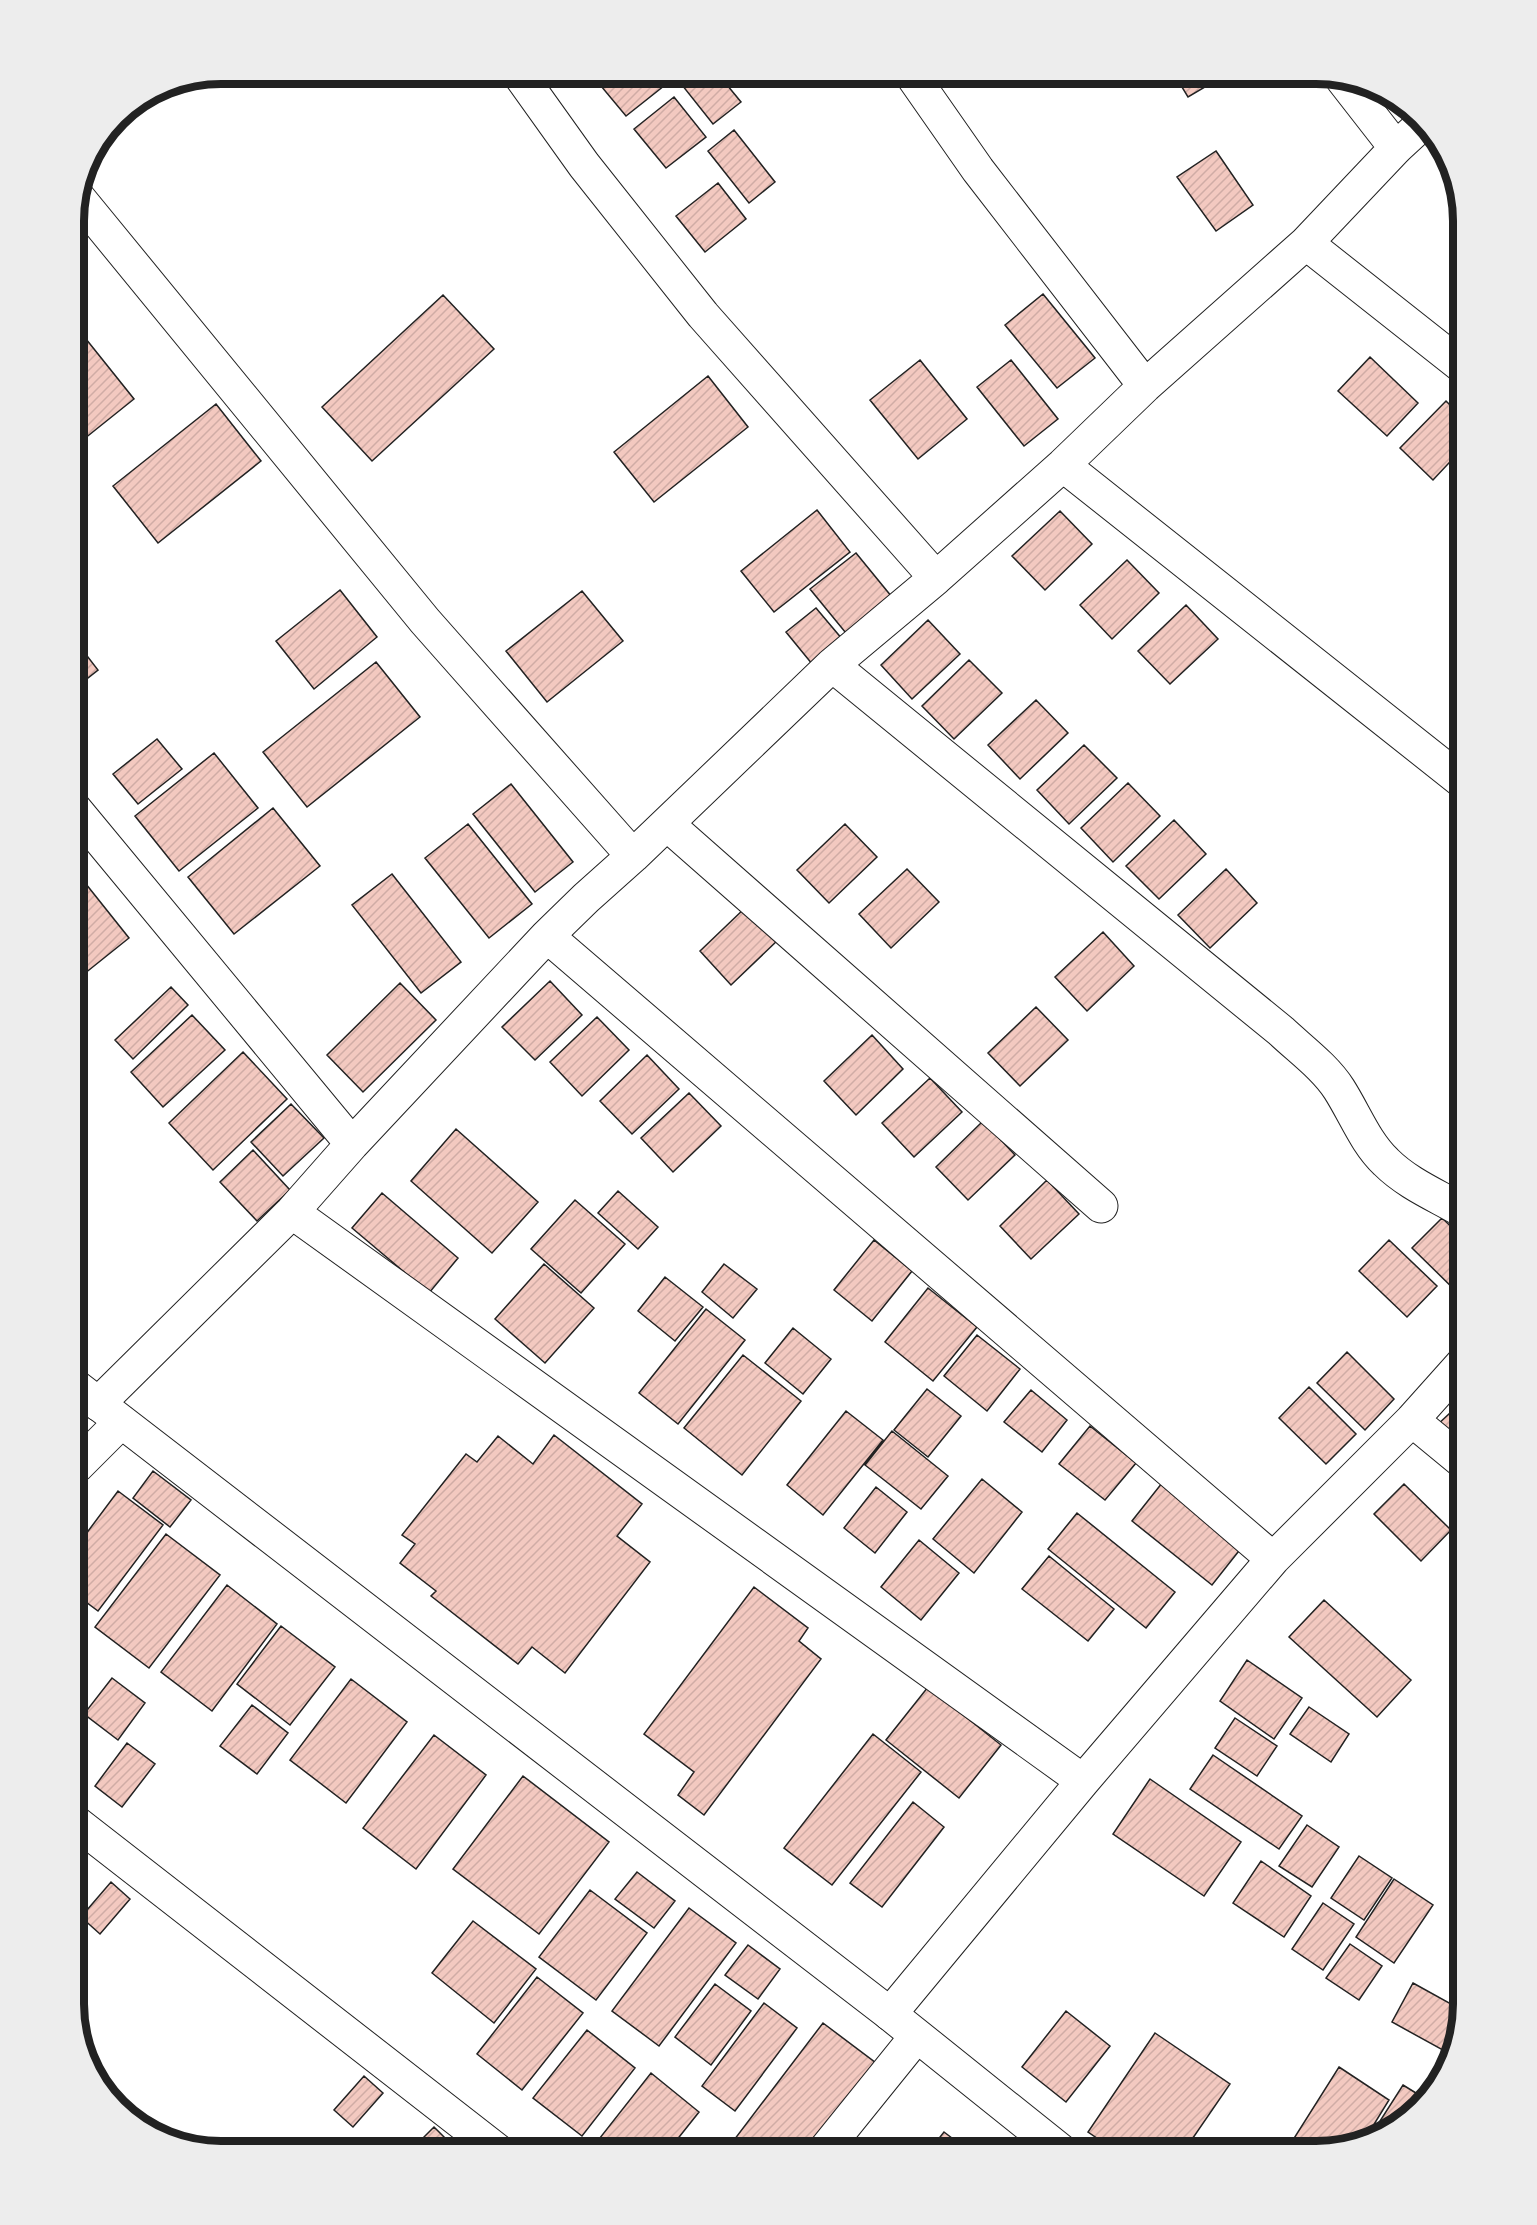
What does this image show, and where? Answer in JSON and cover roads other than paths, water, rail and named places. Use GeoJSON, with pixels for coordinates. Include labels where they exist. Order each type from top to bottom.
{"type":"FeatureCollection","features":[{"type":"Feature","properties":{"kind":"street"},"geometry":{"type":"LineString","coordinates":[[526,84],[584,165],[703,315],[936,578]]}},
{"type":"Feature","properties":{"kind":"street"},"geometry":{"type":"LineString","coordinates":[[918,84],[978,170],[1145,386]]}},
{"type":"Feature","properties":{"kind":"street"},"geometry":{"type":"LineString","coordinates":[[1350,89],[1396,148]]}},
{"type":"Feature","properties":{"kind":"street"},"geometry":{"type":"LineString","coordinates":[[84,1445],[98,1403],[292,1212],[352,1144],[547,936],[667,824],[832,664],[936,578],[1063,465],[1145,386],[1306,243],[1417,129]]}},
{"type":"Feature","properties":{"kind":"street"},"geometry":{"type":"LineString","coordinates":[[85,205],[425,621],[633,856]]}},
{"type":"Feature","properties":{"kind":"street"},"geometry":{"type":"LineString","coordinates":[[1306,243],[1453,358]]}},
{"type":"Feature","properties":{"kind":"street"},"geometry":{"type":"LineString","coordinates":[[1063,465],[1453,773]]}},
{"type":"Feature","properties":{"kind":"street"},"geometry":{"type":"LineString","coordinates":[[832,664],[1281,1031],[1338,1087],[1368,1141],[1386,1163],[1453,1205]]}},
{"type":"Feature","properties":{"kind":"street"},"geometry":{"type":"LineString","coordinates":[[84,820],[352,1144]]}},
{"type":"Feature","properties":{"kind":"street"},"geometry":{"type":"LineString","coordinates":[[667,824],[1101,1206]]}},
{"type":"Feature","properties":{"kind":"street"},"geometry":{"type":"LineString","coordinates":[[547,936],[1273,1559]]}},
{"type":"Feature","properties":{"kind":"street"},"geometry":{"type":"LineString","coordinates":[[292,1212],[1083,1781]]}},
{"type":"Feature","properties":{"kind":"street"},"geometry":{"type":"LineString","coordinates":[[890,2014],[1083,1781],[1273,1559],[1412,1420],[1453,1375]]}},
{"type":"Feature","properties":{"kind":"street"},"geometry":{"type":"LineString","coordinates":[[98,1403],[890,2014],[1048,2141]]}},
{"type":"Feature","properties":{"kind":"street"},"geometry":{"type":"LineString","coordinates":[[1412,1420],[1453,1453]]}},
{"type":"Feature","properties":{"kind":"street"},"geometry":{"type":"LineString","coordinates":[[84,1829],[485,2141]]}},
{"type":"Feature","properties":{"kind":"street"},"geometry":{"type":"LineString","coordinates":[[832,2141],[916,2037]]}}]}
